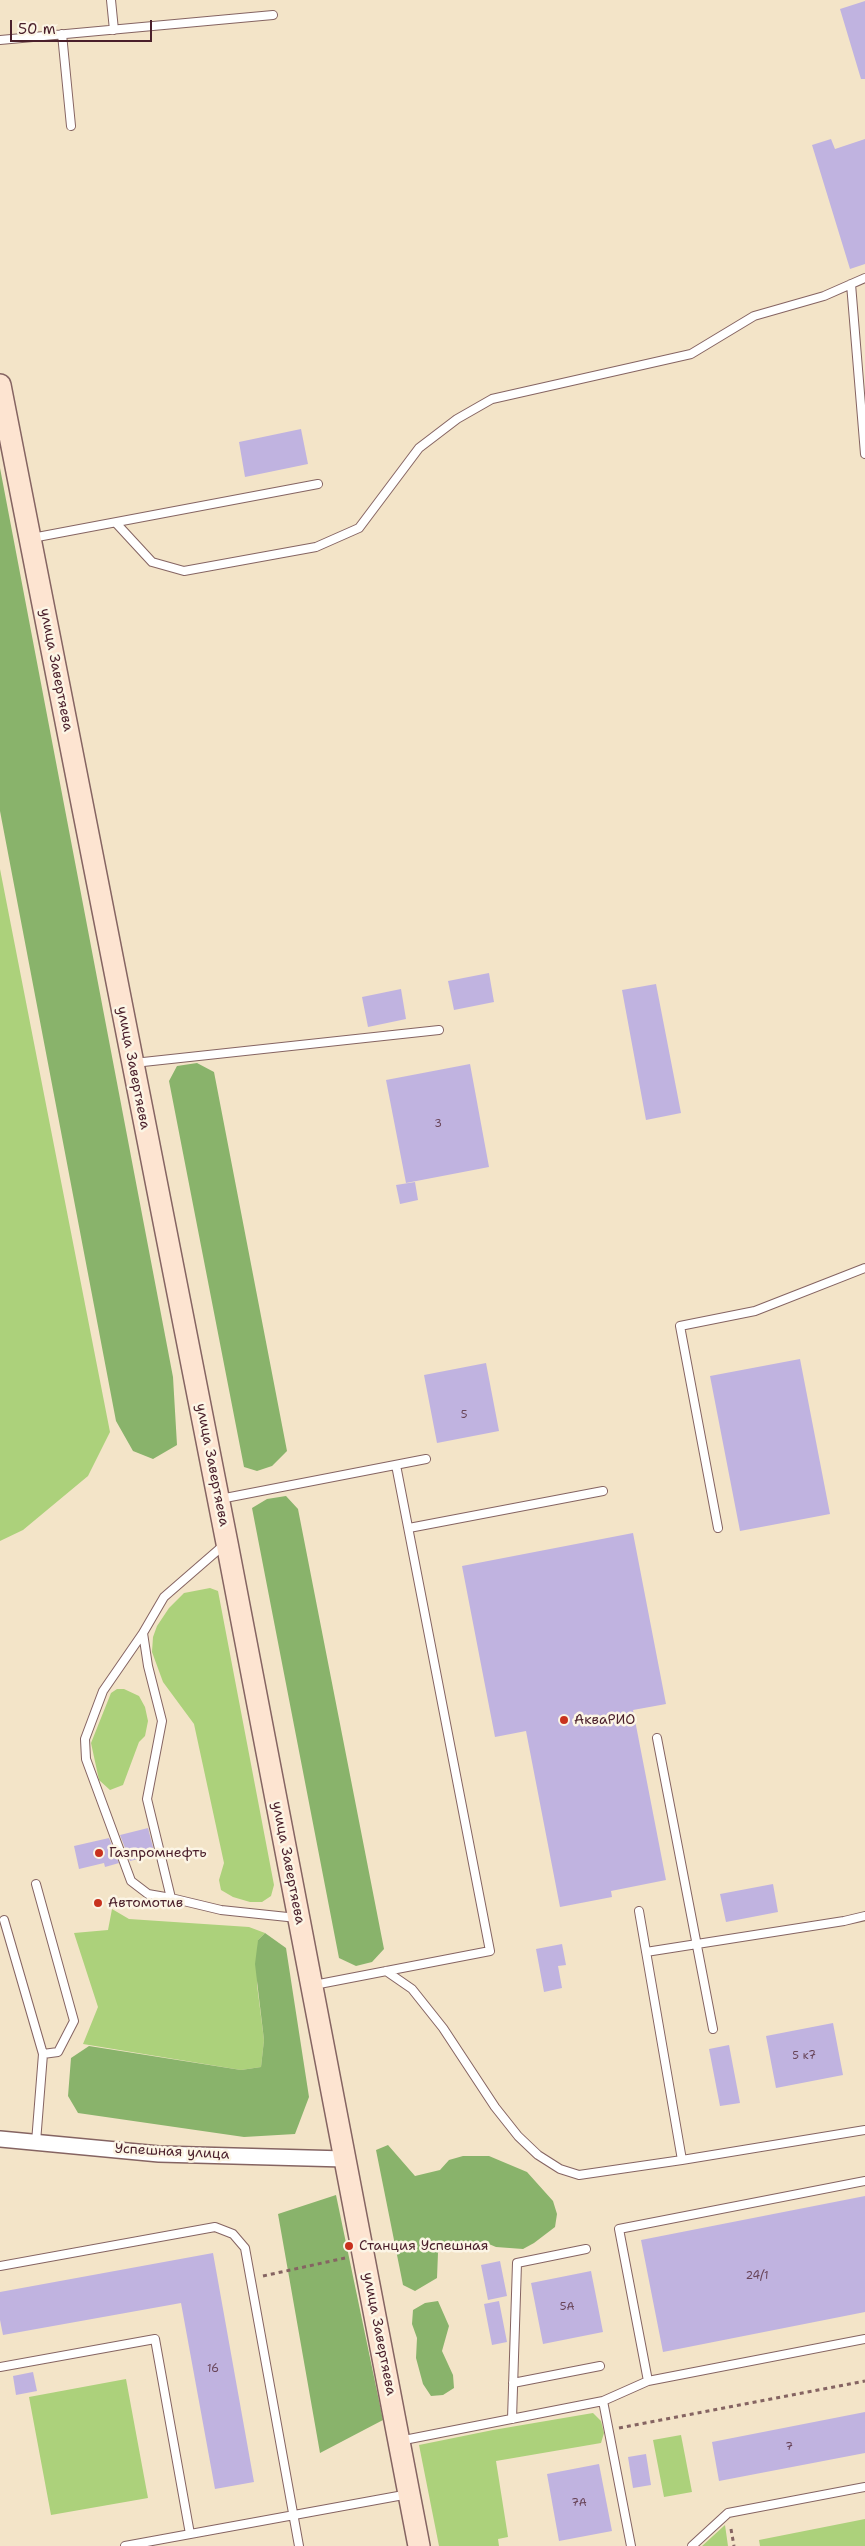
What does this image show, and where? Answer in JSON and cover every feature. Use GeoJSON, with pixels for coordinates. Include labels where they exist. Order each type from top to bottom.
{"type":"FeatureCollection","features":[{"type":"Feature","properties":{"kind":"main road","name":"улица Завертяева"},"geometry":{"type":"LineString","coordinates":[[0,385],[227,1543],[419,2546]]}},
{"type":"Feature","properties":{"kind":"street","name":"Успешная улица"},"geometry":{"type":"LineString","coordinates":[[0,2139],[159,2154],[345,2159]]}},
{"type":"Feature","properties":{"kind":"lane"},"geometry":{"type":"LineString","coordinates":[[111,0],[114,30]]}},
{"type":"Feature","properties":{"kind":"lane"},"geometry":{"type":"LineString","coordinates":[[0,40],[273,15]]}},
{"type":"Feature","properties":{"kind":"lane"},"geometry":{"type":"LineString","coordinates":[[62,34],[71,126]]}},
{"type":"Feature","properties":{"kind":"lane"},"geometry":{"type":"LineString","coordinates":[[116,522],[152,562],[184,571],[316,547],[359,528],[419,448],[457,419],[492,399],[691,354],[754,316],[824,296],[865,278]]}},
{"type":"Feature","properties":{"kind":"lane"},"geometry":{"type":"LineString","coordinates":[[851,284],[865,454]]}},
{"type":"Feature","properties":{"kind":"lane"},"geometry":{"type":"LineString","coordinates":[[30,539],[318,484]]}},
{"type":"Feature","properties":{"kind":"lane"},"geometry":{"type":"LineString","coordinates":[[132,1063],[439,1030]]}},
{"type":"Feature","properties":{"kind":"lane"},"geometry":{"type":"LineString","coordinates":[[718,1528],[680,1326],[755,1311],[865,1268]]}},
{"type":"Feature","properties":{"kind":"lane"},"geometry":{"type":"LineString","coordinates":[[218,1499],[426,1459]]}},
{"type":"Feature","properties":{"kind":"lane"},"geometry":{"type":"LineString","coordinates":[[312,1985],[490,1951],[396,1465]]}},
{"type":"Feature","properties":{"kind":"lane"},"geometry":{"type":"LineString","coordinates":[[408,1528],[603,1491]]}},
{"type":"Feature","properties":{"kind":"lane"},"geometry":{"type":"LineString","coordinates":[[227,1543],[164,1597],[143,1633],[103,1691],[85,1739],[86,1759],[131,1881],[148,1894],[221,1910],[299,1918]]}},
{"type":"Feature","properties":{"kind":"lane"},"geometry":{"type":"LineString","coordinates":[[143,1633],[148,1666],[162,1720],[148,1799],[171,1898]]}},
{"type":"Feature","properties":{"kind":"lane"},"geometry":{"type":"LineString","coordinates":[[657,1738],[713,2029]]}},
{"type":"Feature","properties":{"kind":"lane"},"geometry":{"type":"LineString","coordinates":[[36,1884],[74,2021],[58,2052],[43,2054]]}},
{"type":"Feature","properties":{"kind":"lane"},"geometry":{"type":"LineString","coordinates":[[639,1911],[682,2160]]}},
{"type":"Feature","properties":{"kind":"lane"},"geometry":{"type":"LineString","coordinates":[[646,1952],[865,1916]]}},
{"type":"Feature","properties":{"kind":"lane"},"geometry":{"type":"LineString","coordinates":[[4,1920],[43,2054],[36,2142]]}},
{"type":"Feature","properties":{"kind":"lane"},"geometry":{"type":"LineString","coordinates":[[386,1971],[412,1989],[443,2028],[495,2107],[518,2136],[545,2160],[560,2169],[579,2175],[865,2130]]}},
{"type":"Feature","properties":{"kind":"lane"},"geometry":{"type":"LineString","coordinates":[[648,2381],[619,2229],[865,2181]]}},
{"type":"Feature","properties":{"kind":"lane"},"geometry":{"type":"LineString","coordinates":[[0,2266],[215,2227],[233,2234],[245,2248],[299,2546]]}},
{"type":"Feature","properties":{"kind":"lane"},"geometry":{"type":"LineString","coordinates":[[512,2419],[517,2263],[586,2249]]}},
{"type":"Feature","properties":{"kind":"lane"},"geometry":{"type":"LineString","coordinates":[[0,2367],[154,2339],[190,2534]]}},
{"type":"Feature","properties":{"kind":"lane"},"geometry":{"type":"LineString","coordinates":[[399,2441],[603,2401],[648,2381],[865,2339]]}},
{"type":"Feature","properties":{"kind":"lane"},"geometry":{"type":"LineString","coordinates":[[513,2383],[600,2366]]}},
{"type":"Feature","properties":{"kind":"lane"},"geometry":{"type":"LineString","coordinates":[[603,2401],[631,2546]]}},
{"type":"Feature","properties":{"kind":"lane"},"geometry":{"type":"LineString","coordinates":[[692,2546],[728,2513],[865,2487]]}},
{"type":"Feature","properties":{"kind":"lane"},"geometry":{"type":"LineString","coordinates":[[125,2546],[409,2494]]}},
{"type":"Feature","properties":{"kind":"path"},"geometry":{"type":"LineString","coordinates":[[251,2278],[345,2258]]}},
{"type":"Feature","properties":{"kind":"path"},"geometry":{"type":"LineString","coordinates":[[609,2430],[865,2381]]}},
{"type":"Feature","properties":{"kind":"green space"},"geometry":{"type":"Polygon","coordinates":[[[0,468],[173,1377],[177,1445],[153,1459],[133,1451],[116,1421],[0,811],[0,468]]]}},
{"type":"Feature","properties":{"kind":"green space"},"geometry":{"type":"Polygon","coordinates":[[[0,869],[110,1432],[88,1476],[23,1530],[0,1541],[0,869]]]}},
{"type":"Feature","properties":{"kind":"green space"},"geometry":{"type":"Polygon","coordinates":[[[197,1063],[214,1072],[287,1451],[272,1466],[257,1471],[244,1467],[169,1081],[177,1066],[197,1063]]]}},
{"type":"Feature","properties":{"kind":"green space"},"geometry":{"type":"Polygon","coordinates":[[[286,1496],[298,1509],[384,1949],[372,1962],[356,1966],[339,1958],[252,1508],[267,1499],[286,1496]]]}},
{"type":"Feature","properties":{"kind":"green space"},"geometry":{"type":"Polygon","coordinates":[[[210,1588],[218,1591],[274,1885],[271,1896],[262,1902],[250,1902],[233,1897],[221,1890],[219,1880],[224,1863],[194,1724],[163,1682],[152,1652],[153,1637],[157,1626],[169,1608],[184,1593],[210,1588]]]}},
{"type":"Feature","properties":{"kind":"green space"},"geometry":{"type":"Polygon","coordinates":[[[117,1689],[124,1689],[139,1696],[145,1707],[148,1721],[145,1736],[139,1742],[123,1785],[110,1790],[99,1780],[91,1743],[111,1693],[117,1689]]]}},
{"type":"Feature","properties":{"kind":"green space"},"geometry":{"type":"Polygon","coordinates":[[[112,1909],[129,1919],[249,1927],[265,1933],[258,1940],[257,1985],[264,2040],[261,2067],[241,2070],[83,2044],[98,2007],[74,1933],[108,1930],[112,1909]]]}},
{"type":"Feature","properties":{"kind":"green space"},"geometry":{"type":"Polygon","coordinates":[[[265,1933],[286,1948],[309,2097],[295,2134],[244,2137],[78,2113],[68,2096],[71,2058],[89,2046],[241,2070],[261,2067],[264,2040],[255,1964],[258,1940],[265,1933]]]}},
{"type":"Feature","properties":{"kind":"green space"},"geometry":{"type":"Polygon","coordinates":[[[388,2145],[415,2176],[440,2170],[449,2160],[463,2156],[489,2156],[527,2172],[553,2201],[557,2214],[555,2227],[523,2249],[496,2247],[484,2242],[445,2243],[438,2253],[437,2278],[415,2291],[403,2285],[376,2150],[388,2145]]]}},
{"type":"Feature","properties":{"kind":"green space"},"geometry":{"type":"Polygon","coordinates":[[[336,2195],[383,2420],[320,2453],[278,2214],[336,2195]]]}},
{"type":"Feature","properties":{"kind":"green space"},"geometry":{"type":"Polygon","coordinates":[[[438,2301],[449,2326],[442,2351],[453,2375],[454,2388],[443,2395],[431,2396],[423,2384],[416,2358],[417,2338],[412,2324],[413,2310],[425,2303],[438,2301]]]}},
{"type":"Feature","properties":{"kind":"green space"},"geometry":{"type":"Polygon","coordinates":[[[126,2379],[148,2498],[51,2515],[29,2397],[126,2379]]]}},
{"type":"Feature","properties":{"kind":"green space"},"geometry":{"type":"Polygon","coordinates":[[[593,2413],[601,2421],[604,2433],[601,2443],[496,2461],[508,2537],[498,2539],[499,2546],[439,2546],[419,2445],[593,2413]]]}},
{"type":"Feature","properties":{"kind":"green space"},"geometry":{"type":"Polygon","coordinates":[[[681,2435],[692,2492],[664,2497],[653,2440],[681,2435]]]}},
{"type":"Feature","properties":{"kind":"green space"},"geometry":{"type":"Polygon","coordinates":[[[865,2519],[865,2546],[760,2546],[759,2540],[865,2519]]]}},
{"type":"Feature","properties":{"kind":"green space"},"geometry":{"type":"Polygon","coordinates":[[[725,2525],[728,2546],[702,2546],[725,2525]]]}},
{"type":"Feature","properties":{"kind":"building"},"geometry":{"type":"Polygon","coordinates":[[[865,1],[865,79],[861,79],[840,9],[865,1]]]}},
{"type":"Feature","properties":{"kind":"building"},"geometry":{"type":"Polygon","coordinates":[[[831,139],[835,149],[865,139],[865,264],[850,269],[812,145],[831,139]]]}},
{"type":"Feature","properties":{"kind":"building"},"geometry":{"type":"Polygon","coordinates":[[[301,429],[308,464],[245,477],[239,442],[301,429]]]}},
{"type":"Feature","properties":{"kind":"building"},"geometry":{"type":"Polygon","coordinates":[[[489,973],[494,1002],[454,1010],[448,981],[489,973]]]}},
{"type":"Feature","properties":{"kind":"building"},"geometry":{"type":"Polygon","coordinates":[[[656,984],[681,1113],[646,1120],[622,990],[656,984]]]}},
{"type":"Feature","properties":{"kind":"building"},"geometry":{"type":"Polygon","coordinates":[[[401,989],[406,1019],[368,1027],[362,997],[401,989]]]}},
{"type":"Feature","properties":{"kind":"building"},"geometry":{"type":"Polygon","coordinates":[[[470,1064],[489,1167],[406,1183],[386,1080],[470,1064]]]}},
{"type":"Feature","properties":{"kind":"building"},"geometry":{"type":"Polygon","coordinates":[[[415,1182],[418,1200],[400,1204],[396,1185],[415,1182]]]}},
{"type":"Feature","properties":{"kind":"building"},"geometry":{"type":"Polygon","coordinates":[[[800,1359],[830,1514],[740,1531],[710,1376],[800,1359]]]}},
{"type":"Feature","properties":{"kind":"building"},"geometry":{"type":"Polygon","coordinates":[[[486,1363],[499,1431],[437,1443],[424,1375],[486,1363]]]}},
{"type":"Feature","properties":{"kind":"building","name":"АкваРИО"},"geometry":{"type":"Polygon","coordinates":[[[633,1533],[666,1704],[633,1710],[666,1880],[611,1891],[612,1897],[560,1907],[526,1731],[495,1737],[462,1566],[633,1533]]]}},
{"type":"Feature","properties":{"kind":"building"},"geometry":{"type":"Polygon","coordinates":[[[148,1828],[155,1855],[130,1861],[120,1835],[148,1828]]]}},
{"type":"Feature","properties":{"kind":"building"},"geometry":{"type":"Polygon","coordinates":[[[109,1838],[119,1863],[105,1867],[104,1863],[79,1869],[74,1846],[109,1838]]]}},
{"type":"Feature","properties":{"kind":"building"},"geometry":{"type":"Polygon","coordinates":[[[773,1884],[778,1912],[726,1922],[720,1894],[773,1884]]]}},
{"type":"Feature","properties":{"kind":"building"},"geometry":{"type":"Polygon","coordinates":[[[562,1944],[566,1965],[558,1966],[562,1988],[544,1992],[536,1949],[562,1944]]]}},
{"type":"Feature","properties":{"kind":"building"},"geometry":{"type":"Polygon","coordinates":[[[833,2023],[843,2075],[776,2088],[766,2036],[833,2023]]]}},
{"type":"Feature","properties":{"kind":"building"},"geometry":{"type":"Polygon","coordinates":[[[729,2045],[740,2103],[720,2106],[709,2049],[729,2045]]]}},
{"type":"Feature","properties":{"kind":"building"},"geometry":{"type":"Polygon","coordinates":[[[865,2196],[865,2312],[663,2352],[641,2240],[865,2196]]]}},
{"type":"Feature","properties":{"kind":"building"},"geometry":{"type":"Polygon","coordinates":[[[213,2253],[254,2482],[215,2489],[181,2303],[3,2335],[0,2320],[0,2292],[213,2253]]]}},
{"type":"Feature","properties":{"kind":"building"},"geometry":{"type":"Polygon","coordinates":[[[500,2261],[507,2296],[488,2300],[481,2265],[500,2261]]]}},
{"type":"Feature","properties":{"kind":"building"},"geometry":{"type":"Polygon","coordinates":[[[591,2271],[603,2332],[543,2344],[531,2283],[591,2271]]]}},
{"type":"Feature","properties":{"kind":"building"},"geometry":{"type":"Polygon","coordinates":[[[499,2301],[507,2342],[492,2345],[484,2304],[499,2301]]]}},
{"type":"Feature","properties":{"kind":"building"},"geometry":{"type":"Polygon","coordinates":[[[33,2372],[37,2391],[16,2395],[13,2376],[33,2372]]]}},
{"type":"Feature","properties":{"kind":"building"},"geometry":{"type":"Polygon","coordinates":[[[865,2412],[865,2453],[719,2481],[712,2442],[865,2412]]]}},
{"type":"Feature","properties":{"kind":"building"},"geometry":{"type":"Polygon","coordinates":[[[646,2454],[651,2485],[633,2488],[628,2457],[646,2454]]]}},
{"type":"Feature","properties":{"kind":"building"},"geometry":{"type":"Polygon","coordinates":[[[599,2464],[612,2531],[559,2541],[547,2474],[599,2464]]]}},
{"type":"Feature","properties":{"kind":"place","name":"АкваРИО"},"geometry":{"type":"Point","coordinates":[564,1720]}},
{"type":"Feature","properties":{"kind":"place","name":"Газпромнефть"},"geometry":{"type":"Point","coordinates":[99,1853]}},
{"type":"Feature","properties":{"kind":"place","name":"Автомотив"},"geometry":{"type":"Point","coordinates":[98,1903]}},
{"type":"Feature","properties":{"kind":"place","name":"Станция Успешная"},"geometry":{"type":"Point","coordinates":[349,2246]}}]}
